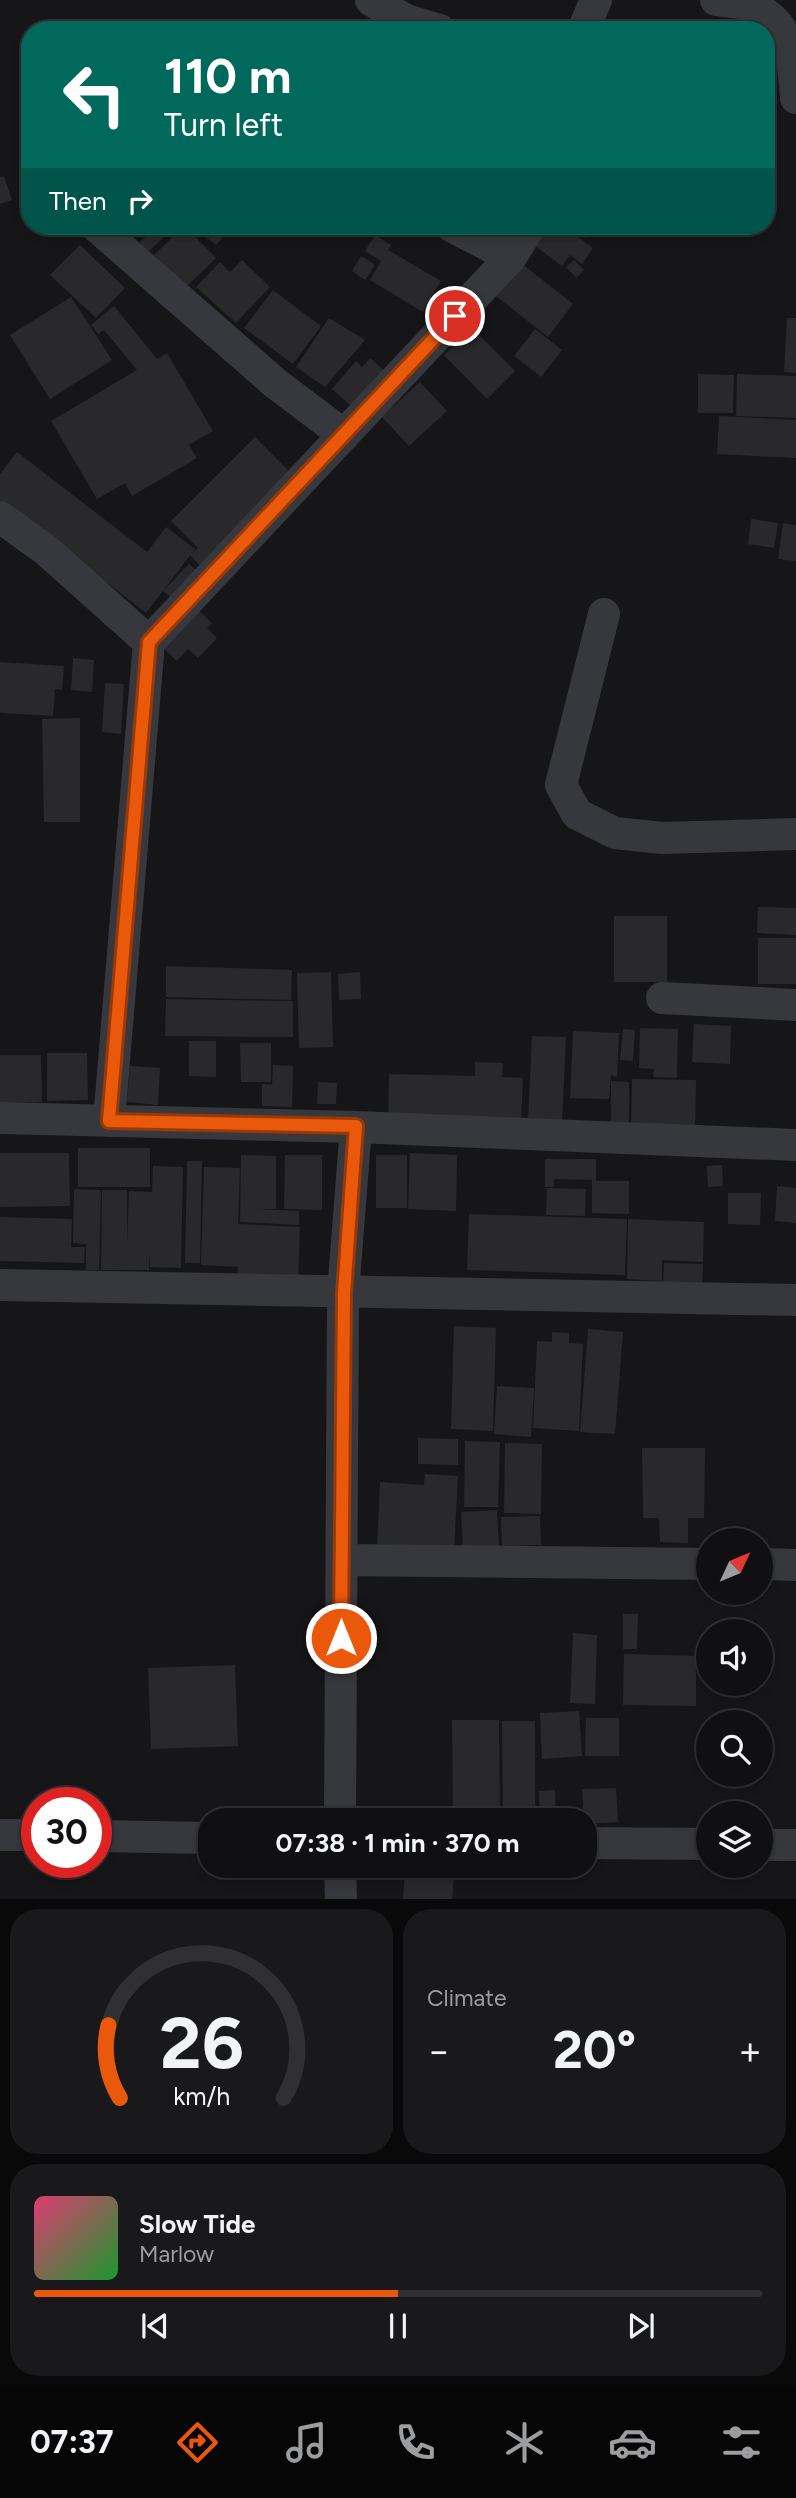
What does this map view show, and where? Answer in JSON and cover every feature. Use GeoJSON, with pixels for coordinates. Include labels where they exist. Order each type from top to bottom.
{"type":"FeatureCollection","features":[{"type":"Feature","properties":{"kind":"street"},"geometry":{"type":"LineString","coordinates":[[371,0],[409,21]]}},
{"type":"Feature","properties":{"kind":"street"},"geometry":{"type":"LineString","coordinates":[[587,21],[596,0]]}},
{"type":"Feature","properties":{"kind":"street"},"geometry":{"type":"LineString","coordinates":[[716,0],[753,6],[775,21],[788,39],[796,98]]}},
{"type":"Feature","properties":{"kind":"street"},"geometry":{"type":"LineString","coordinates":[[106,235],[275,383],[344,435]]}},
{"type":"Feature","properties":{"kind":"street"},"geometry":{"type":"LineString","coordinates":[[468,235],[511,257]]}},
{"type":"Feature","properties":{"kind":"street"},"geometry":{"type":"LineString","coordinates":[[109,1121],[149,642],[511,257],[524,235]]}},
{"type":"Feature","properties":{"kind":"street"},"geometry":{"type":"LineString","coordinates":[[0,517],[46,550],[149,642]]}},
{"type":"Feature","properties":{"kind":"street"},"geometry":{"type":"LineString","coordinates":[[604,614],[561,785],[577,814],[615,833],[662,838],[796,834]]}},
{"type":"Feature","properties":{"kind":"street"},"geometry":{"type":"LineString","coordinates":[[662,998],[796,1004]]}},
{"type":"Feature","properties":{"kind":"street"},"geometry":{"type":"LineString","coordinates":[[0,1118],[356,1126],[796,1145]]}},
{"type":"Feature","properties":{"kind":"street"},"geometry":{"type":"LineString","coordinates":[[340,1808],[344,1293],[356,1126]]}},
{"type":"Feature","properties":{"kind":"street"},"geometry":{"type":"LineString","coordinates":[[0,1285],[796,1300]]}},
{"type":"Feature","properties":{"kind":"street"},"geometry":{"type":"LineString","coordinates":[[342,1560],[696,1564]]}},
{"type":"Feature","properties":{"kind":"street"},"geometry":{"type":"LineString","coordinates":[[774,1564],[796,1565]]}},
{"type":"Feature","properties":{"kind":"street"},"geometry":{"type":"LineString","coordinates":[[0,1835],[21,1835]]}},
{"type":"Feature","properties":{"kind":"street"},"geometry":{"type":"LineString","coordinates":[[112,1836],[198,1838]]}},
{"type":"Feature","properties":{"kind":"street"},"geometry":{"type":"LineString","coordinates":[[597,1843],[696,1844]]}},
{"type":"Feature","properties":{"kind":"street"},"geometry":{"type":"LineString","coordinates":[[773,1845],[796,1845]]}},
{"type":"Feature","properties":{"kind":"street"},"geometry":{"type":"LineString","coordinates":[[340,1878],[341,1899]]}},
{"type":"Feature","properties":{"kind":"building"},"geometry":{"type":"Polygon","coordinates":[[[4,176],[12,200],[0,204],[0,177],[4,176]]]}},
{"type":"Feature","properties":{"kind":"building"},"geometry":{"type":"Polygon","coordinates":[[[148,235],[166,235],[146,254],[137,245],[148,235]]]}},
{"type":"Feature","properties":{"kind":"building"},"geometry":{"type":"Polygon","coordinates":[[[175,235],[193,235],[216,258],[185,288],[154,255],[175,235]]]}},
{"type":"Feature","properties":{"kind":"building"},"geometry":{"type":"Polygon","coordinates":[[[203,235],[224,235],[216,245],[203,235]]]}},
{"type":"Feature","properties":{"kind":"building"},"geometry":{"type":"Polygon","coordinates":[[[375,235],[391,245],[388,250],[441,281],[423,312],[370,280],[381,261],[365,251],[375,235]]]}},
{"type":"Feature","properties":{"kind":"building"},"geometry":{"type":"Polygon","coordinates":[[[531,235],[575,235],[593,248],[582,264],[570,255],[562,266],[527,240],[531,235]]]}},
{"type":"Feature","properties":{"kind":"building"},"geometry":{"type":"Polygon","coordinates":[[[80,245],[125,288],[96,318],[50,275],[80,245]]]}},
{"type":"Feature","properties":{"kind":"building"},"geometry":{"type":"Polygon","coordinates":[[[361,256],[375,265],[365,280],[352,271],[361,256]]]}},
{"type":"Feature","properties":{"kind":"building"},"geometry":{"type":"Polygon","coordinates":[[[242,260],[270,287],[236,323],[196,287],[220,262],[230,272],[242,260]]]}},
{"type":"Feature","properties":{"kind":"building"},"geometry":{"type":"Polygon","coordinates":[[[574,260],[584,270],[576,278],[566,267],[574,260]]]}},
{"type":"Feature","properties":{"kind":"building"},"geometry":{"type":"Polygon","coordinates":[[[521,263],[573,304],[548,337],[496,296],[521,263]]]}},
{"type":"Feature","properties":{"kind":"building"},"geometry":{"type":"Polygon","coordinates":[[[273,290],[321,326],[293,364],[244,328],[273,290]]]}},
{"type":"Feature","properties":{"kind":"building"},"geometry":{"type":"Polygon","coordinates":[[[71,297],[112,360],[50,399],[10,335],[71,297]]]}},
{"type":"Feature","properties":{"kind":"building"},"geometry":{"type":"Polygon","coordinates":[[[114,306],[157,359],[167,353],[213,431],[189,445],[197,458],[132,496],[125,483],[97,499],[51,421],[137,370],[104,330],[98,334],[91,325],[114,306]]]}},
{"type":"Feature","properties":{"kind":"building"},"geometry":{"type":"Polygon","coordinates":[[[329,318],[365,340],[325,387],[296,367],[329,318]]]}},
{"type":"Feature","properties":{"kind":"building"},"geometry":{"type":"Polygon","coordinates":[[[787,318],[796,318],[796,373],[784,372],[787,318]]]}},
{"type":"Feature","properties":{"kind":"building"},"geometry":{"type":"Polygon","coordinates":[[[472,328],[515,371],[487,399],[444,355],[472,328]]]}},
{"type":"Feature","properties":{"kind":"building"},"geometry":{"type":"Polygon","coordinates":[[[535,329],[562,350],[541,377],[514,356],[535,329]]]}},
{"type":"Feature","properties":{"kind":"building"},"geometry":{"type":"Polygon","coordinates":[[[370,358],[391,376],[358,412],[332,389],[356,361],[362,367],[370,358]]]}},
{"type":"Feature","properties":{"kind":"building"},"geometry":{"type":"Polygon","coordinates":[[[698,374],[734,375],[733,413],[698,413],[698,374]]]}},
{"type":"Feature","properties":{"kind":"building"},"geometry":{"type":"Polygon","coordinates":[[[737,374],[796,376],[796,418],[736,416],[737,374]]]}},
{"type":"Feature","properties":{"kind":"building"},"geometry":{"type":"Polygon","coordinates":[[[420,382],[447,411],[409,446],[382,417],[420,382]]]}},
{"type":"Feature","properties":{"kind":"building"},"geometry":{"type":"Polygon","coordinates":[[[719,416],[796,420],[796,458],[717,454],[719,416]]]}},
{"type":"Feature","properties":{"kind":"building"},"geometry":{"type":"Polygon","coordinates":[[[255,437],[299,481],[207,573],[190,555],[198,548],[171,521],[255,437]]]}},
{"type":"Feature","properties":{"kind":"building"},"geometry":{"type":"Polygon","coordinates":[[[17,452],[147,552],[166,527],[195,549],[146,613],[0,500],[0,474],[17,452]]]}},
{"type":"Feature","properties":{"kind":"building"},"geometry":{"type":"Polygon","coordinates":[[[751,519],[778,523],[774,548],[748,544],[751,519]]]}},
{"type":"Feature","properties":{"kind":"building"},"geometry":{"type":"Polygon","coordinates":[[[783,523],[796,525],[796,561],[778,559],[783,523]]]}},
{"type":"Feature","properties":{"kind":"building"},"geometry":{"type":"Polygon","coordinates":[[[189,564],[198,572],[173,599],[163,591],[189,564]]]}},
{"type":"Feature","properties":{"kind":"building"},"geometry":{"type":"Polygon","coordinates":[[[197,609],[212,623],[207,628],[217,638],[198,658],[188,649],[177,661],[162,647],[197,609]]]}},
{"type":"Feature","properties":{"kind":"building"},"geometry":{"type":"Polygon","coordinates":[[[73,658],[94,660],[92,692],[71,690],[73,658]]]}},
{"type":"Feature","properties":{"kind":"building"},"geometry":{"type":"Polygon","coordinates":[[[0,662],[64,666],[62,690],[55,689],[53,716],[0,713],[0,662]]]}},
{"type":"Feature","properties":{"kind":"building"},"geometry":{"type":"Polygon","coordinates":[[[105,683],[124,684],[121,734],[102,732],[105,683]]]}},
{"type":"Feature","properties":{"kind":"building"},"geometry":{"type":"Polygon","coordinates":[[[80,718],[80,822],[44,822],[42,719],[80,718]]]}},
{"type":"Feature","properties":{"kind":"building"},"geometry":{"type":"Polygon","coordinates":[[[758,907],[796,908],[796,935],[757,933],[758,907]]]}},
{"type":"Feature","properties":{"kind":"building"},"geometry":{"type":"Polygon","coordinates":[[[614,916],[667,916],[667,982],[614,982],[614,916]]]}},
{"type":"Feature","properties":{"kind":"building"},"geometry":{"type":"Polygon","coordinates":[[[758,938],[796,938],[796,984],[758,984],[758,938]]]}},
{"type":"Feature","properties":{"kind":"building"},"geometry":{"type":"Polygon","coordinates":[[[166,966],[292,970],[291,1000],[166,997],[166,966]]]}},
{"type":"Feature","properties":{"kind":"building"},"geometry":{"type":"Polygon","coordinates":[[[331,972],[333,1047],[299,1048],[297,973],[331,972]]]}},
{"type":"Feature","properties":{"kind":"building"},"geometry":{"type":"Polygon","coordinates":[[[360,972],[361,999],[339,1000],[338,974],[360,972]]]}},
{"type":"Feature","properties":{"kind":"building"},"geometry":{"type":"Polygon","coordinates":[[[166,999],[293,1001],[293,1037],[165,1036],[166,999]]]}},
{"type":"Feature","properties":{"kind":"building"},"geometry":{"type":"Polygon","coordinates":[[[694,1024],[731,1026],[730,1064],[692,1062],[694,1024]]]}},
{"type":"Feature","properties":{"kind":"building"},"geometry":{"type":"Polygon","coordinates":[[[640,1028],[678,1029],[677,1078],[653,1077],[654,1069],[639,1068],[640,1028]]]}},
{"type":"Feature","properties":{"kind":"building"},"geometry":{"type":"Polygon","coordinates":[[[623,1029],[635,1030],[633,1061],[620,1060],[623,1029]]]}},
{"type":"Feature","properties":{"kind":"building"},"geometry":{"type":"Polygon","coordinates":[[[573,1031],[619,1033],[617,1077],[611,1075],[609,1099],[570,1098],[573,1031]]]}},
{"type":"Feature","properties":{"kind":"building"},"geometry":{"type":"Polygon","coordinates":[[[532,1036],[566,1037],[562,1122],[528,1120],[532,1036]]]}},
{"type":"Feature","properties":{"kind":"building"},"geometry":{"type":"Polygon","coordinates":[[[189,1041],[216,1041],[216,1077],[189,1076],[189,1041]]]}},
{"type":"Feature","properties":{"kind":"building"},"geometry":{"type":"Polygon","coordinates":[[[240,1043],[271,1043],[271,1082],[241,1082],[240,1043]]]}},
{"type":"Feature","properties":{"kind":"building"},"geometry":{"type":"Polygon","coordinates":[[[47,1053],[87,1053],[88,1100],[47,1101],[47,1053]]]}},
{"type":"Feature","properties":{"kind":"building"},"geometry":{"type":"Polygon","coordinates":[[[0,1055],[41,1055],[42,1102],[0,1103],[0,1055]]]}},
{"type":"Feature","properties":{"kind":"building"},"geometry":{"type":"Polygon","coordinates":[[[475,1062],[503,1063],[502,1077],[523,1078],[521,1125],[388,1121],[389,1074],[475,1076],[475,1062]]]}},
{"type":"Feature","properties":{"kind":"building"},"geometry":{"type":"Polygon","coordinates":[[[273,1065],[293,1066],[292,1107],[262,1106],[262,1084],[272,1085],[273,1065]]]}},
{"type":"Feature","properties":{"kind":"building"},"geometry":{"type":"Polygon","coordinates":[[[130,1066],[160,1068],[158,1105],[127,1102],[130,1066]]]}},
{"type":"Feature","properties":{"kind":"building"},"geometry":{"type":"Polygon","coordinates":[[[632,1079],[696,1080],[695,1135],[631,1133],[632,1079]]]}},
{"type":"Feature","properties":{"kind":"building"},"geometry":{"type":"Polygon","coordinates":[[[611,1081],[629,1082],[629,1129],[611,1128],[611,1081]]]}},
{"type":"Feature","properties":{"kind":"building"},"geometry":{"type":"Polygon","coordinates":[[[318,1082],[337,1083],[336,1104],[317,1104],[318,1082]]]}},
{"type":"Feature","properties":{"kind":"building"},"geometry":{"type":"Polygon","coordinates":[[[78,1148],[150,1148],[150,1187],[78,1187],[78,1148]]]}},
{"type":"Feature","properties":{"kind":"building"},"geometry":{"type":"Polygon","coordinates":[[[0,1153],[69,1153],[70,1206],[0,1207],[0,1153]]]}},
{"type":"Feature","properties":{"kind":"building"},"geometry":{"type":"Polygon","coordinates":[[[410,1153],[457,1155],[456,1211],[408,1209],[410,1153]]]}},
{"type":"Feature","properties":{"kind":"building"},"geometry":{"type":"Polygon","coordinates":[[[241,1155],[276,1156],[276,1209],[258,1209],[299,1211],[299,1225],[240,1222],[241,1155]]]}},
{"type":"Feature","properties":{"kind":"building"},"geometry":{"type":"Polygon","coordinates":[[[285,1155],[322,1155],[322,1210],[284,1209],[285,1155]]]}},
{"type":"Feature","properties":{"kind":"building"},"geometry":{"type":"Polygon","coordinates":[[[376,1155],[407,1155],[407,1208],[376,1208],[376,1155]]]}},
{"type":"Feature","properties":{"kind":"building"},"geometry":{"type":"Polygon","coordinates":[[[545,1159],[596,1159],[596,1181],[629,1181],[629,1214],[592,1213],[592,1180],[554,1179],[554,1187],[545,1187],[545,1159]]]}},
{"type":"Feature","properties":{"kind":"building"},"geometry":{"type":"Polygon","coordinates":[[[187,1161],[202,1161],[200,1263],[185,1263],[187,1161]]]}},
{"type":"Feature","properties":{"kind":"building"},"geometry":{"type":"Polygon","coordinates":[[[722,1165],[723,1186],[708,1187],[707,1166],[722,1165]]]}},
{"type":"Feature","properties":{"kind":"building"},"geometry":{"type":"Polygon","coordinates":[[[153,1166],[183,1167],[181,1268],[150,1267],[149,1254],[149,1270],[101,1270],[102,1190],[127,1190],[127,1244],[129,1191],[152,1192],[153,1166]]]}},
{"type":"Feature","properties":{"kind":"building"},"geometry":{"type":"Polygon","coordinates":[[[204,1167],[240,1168],[238,1224],[300,1227],[298,1283],[237,1281],[238,1267],[201,1265],[204,1167]]]}},
{"type":"Feature","properties":{"kind":"building"},"geometry":{"type":"Polygon","coordinates":[[[777,1186],[796,1188],[796,1223],[775,1221],[777,1186]]]}},
{"type":"Feature","properties":{"kind":"building"},"geometry":{"type":"Polygon","coordinates":[[[547,1188],[586,1189],[585,1216],[546,1215],[547,1188]]]}},
{"type":"Feature","properties":{"kind":"building"},"geometry":{"type":"Polygon","coordinates":[[[74,1189],[101,1190],[99,1270],[86,1270],[86,1244],[73,1243],[74,1189]]]}},
{"type":"Feature","properties":{"kind":"building"},"geometry":{"type":"Polygon","coordinates":[[[728,1193],[761,1193],[760,1225],[728,1224],[728,1193]]]}},
{"type":"Feature","properties":{"kind":"building"},"geometry":{"type":"Polygon","coordinates":[[[469,1214],[627,1219],[625,1275],[467,1270],[469,1214]]]}},
{"type":"Feature","properties":{"kind":"building"},"geometry":{"type":"Polygon","coordinates":[[[0,1217],[72,1219],[71,1247],[85,1247],[84,1263],[0,1261],[0,1217]]]}},
{"type":"Feature","properties":{"kind":"building"},"geometry":{"type":"Polygon","coordinates":[[[628,1219],[704,1222],[703,1262],[662,1260],[662,1281],[627,1279],[628,1219]]]}},
{"type":"Feature","properties":{"kind":"building"},"geometry":{"type":"Polygon","coordinates":[[[664,1263],[703,1264],[702,1288],[663,1287],[664,1263]]]}},
{"type":"Feature","properties":{"kind":"building"},"geometry":{"type":"Polygon","coordinates":[[[454,1326],[496,1328],[493,1431],[451,1429],[454,1326]]]}},
{"type":"Feature","properties":{"kind":"building"},"geometry":{"type":"Polygon","coordinates":[[[588,1329],[623,1332],[615,1434],[580,1432],[588,1329]]]}},
{"type":"Feature","properties":{"kind":"building"},"geometry":{"type":"Polygon","coordinates":[[[552,1332],[569,1333],[569,1343],[583,1344],[579,1431],[533,1428],[537,1341],[552,1342],[552,1332]]]}},
{"type":"Feature","properties":{"kind":"building"},"geometry":{"type":"Polygon","coordinates":[[[497,1386],[534,1388],[531,1437],[494,1434],[497,1386]]]}},
{"type":"Feature","properties":{"kind":"building"},"geometry":{"type":"Polygon","coordinates":[[[418,1438],[458,1439],[458,1465],[418,1464],[418,1438]]]}},
{"type":"Feature","properties":{"kind":"building"},"geometry":{"type":"Polygon","coordinates":[[[465,1441],[500,1442],[498,1507],[464,1507],[465,1441]]]}},
{"type":"Feature","properties":{"kind":"building"},"geometry":{"type":"Polygon","coordinates":[[[505,1443],[542,1444],[541,1514],[504,1513],[505,1443]]]}},
{"type":"Feature","properties":{"kind":"building"},"geometry":{"type":"Polygon","coordinates":[[[642,1448],[705,1448],[704,1518],[688,1518],[688,1543],[660,1542],[659,1518],[643,1518],[642,1448]]]}},
{"type":"Feature","properties":{"kind":"building"},"geometry":{"type":"Polygon","coordinates":[[[425,1474],[458,1476],[454,1551],[377,1547],[380,1482],[424,1485],[425,1474]]]}},
{"type":"Feature","properties":{"kind":"building"},"geometry":{"type":"Polygon","coordinates":[[[497,1510],[499,1546],[463,1548],[461,1512],[497,1510]]]}},
{"type":"Feature","properties":{"kind":"building"},"geometry":{"type":"Polygon","coordinates":[[[540,1516],[541,1545],[502,1546],[501,1517],[540,1516]]]}},
{"type":"Feature","properties":{"kind":"building"},"geometry":{"type":"Polygon","coordinates":[[[623,1614],[638,1614],[637,1649],[623,1649],[623,1614]]]}},
{"type":"Feature","properties":{"kind":"building"},"geometry":{"type":"Polygon","coordinates":[[[573,1633],[597,1635],[595,1704],[570,1703],[573,1633]]]}},
{"type":"Feature","properties":{"kind":"building"},"geometry":{"type":"Polygon","coordinates":[[[624,1654],[696,1656],[696,1706],[623,1705],[624,1654]]]}},
{"type":"Feature","properties":{"kind":"building"},"geometry":{"type":"Polygon","coordinates":[[[235,1665],[238,1746],[151,1749],[148,1668],[235,1665]]]}},
{"type":"Feature","properties":{"kind":"building"},"geometry":{"type":"Polygon","coordinates":[[[579,1711],[582,1756],[542,1759],[540,1713],[579,1711]]]}},
{"type":"Feature","properties":{"kind":"building"},"geometry":{"type":"Polygon","coordinates":[[[586,1718],[619,1718],[619,1756],[585,1756],[586,1718]]]}},
{"type":"Feature","properties":{"kind":"building"},"geometry":{"type":"Polygon","coordinates":[[[452,1720],[499,1720],[500,1808],[453,1808],[452,1720]]]}},
{"type":"Feature","properties":{"kind":"building"},"geometry":{"type":"Polygon","coordinates":[[[502,1721],[535,1721],[535,1808],[503,1808],[502,1721]]]}},
{"type":"Feature","properties":{"kind":"building"},"geometry":{"type":"Polygon","coordinates":[[[616,1788],[618,1822],[597,1823],[597,1808],[583,1808],[582,1789],[616,1788]]]}},
{"type":"Feature","properties":{"kind":"building"},"geometry":{"type":"Polygon","coordinates":[[[555,1790],[556,1808],[540,1808],[539,1791],[555,1790]]]}},
{"type":"Feature","properties":{"kind":"building"},"geometry":{"type":"Polygon","coordinates":[[[404,1878],[454,1878],[452,1899],[403,1899],[404,1878]]]}},
{"type":"Feature","properties":{"kind":"route"},"geometry":{"type":"LineString","coordinates":[[341,1638],[344,1293],[356,1126],[109,1121],[149,642],[455,316]]}}]}
